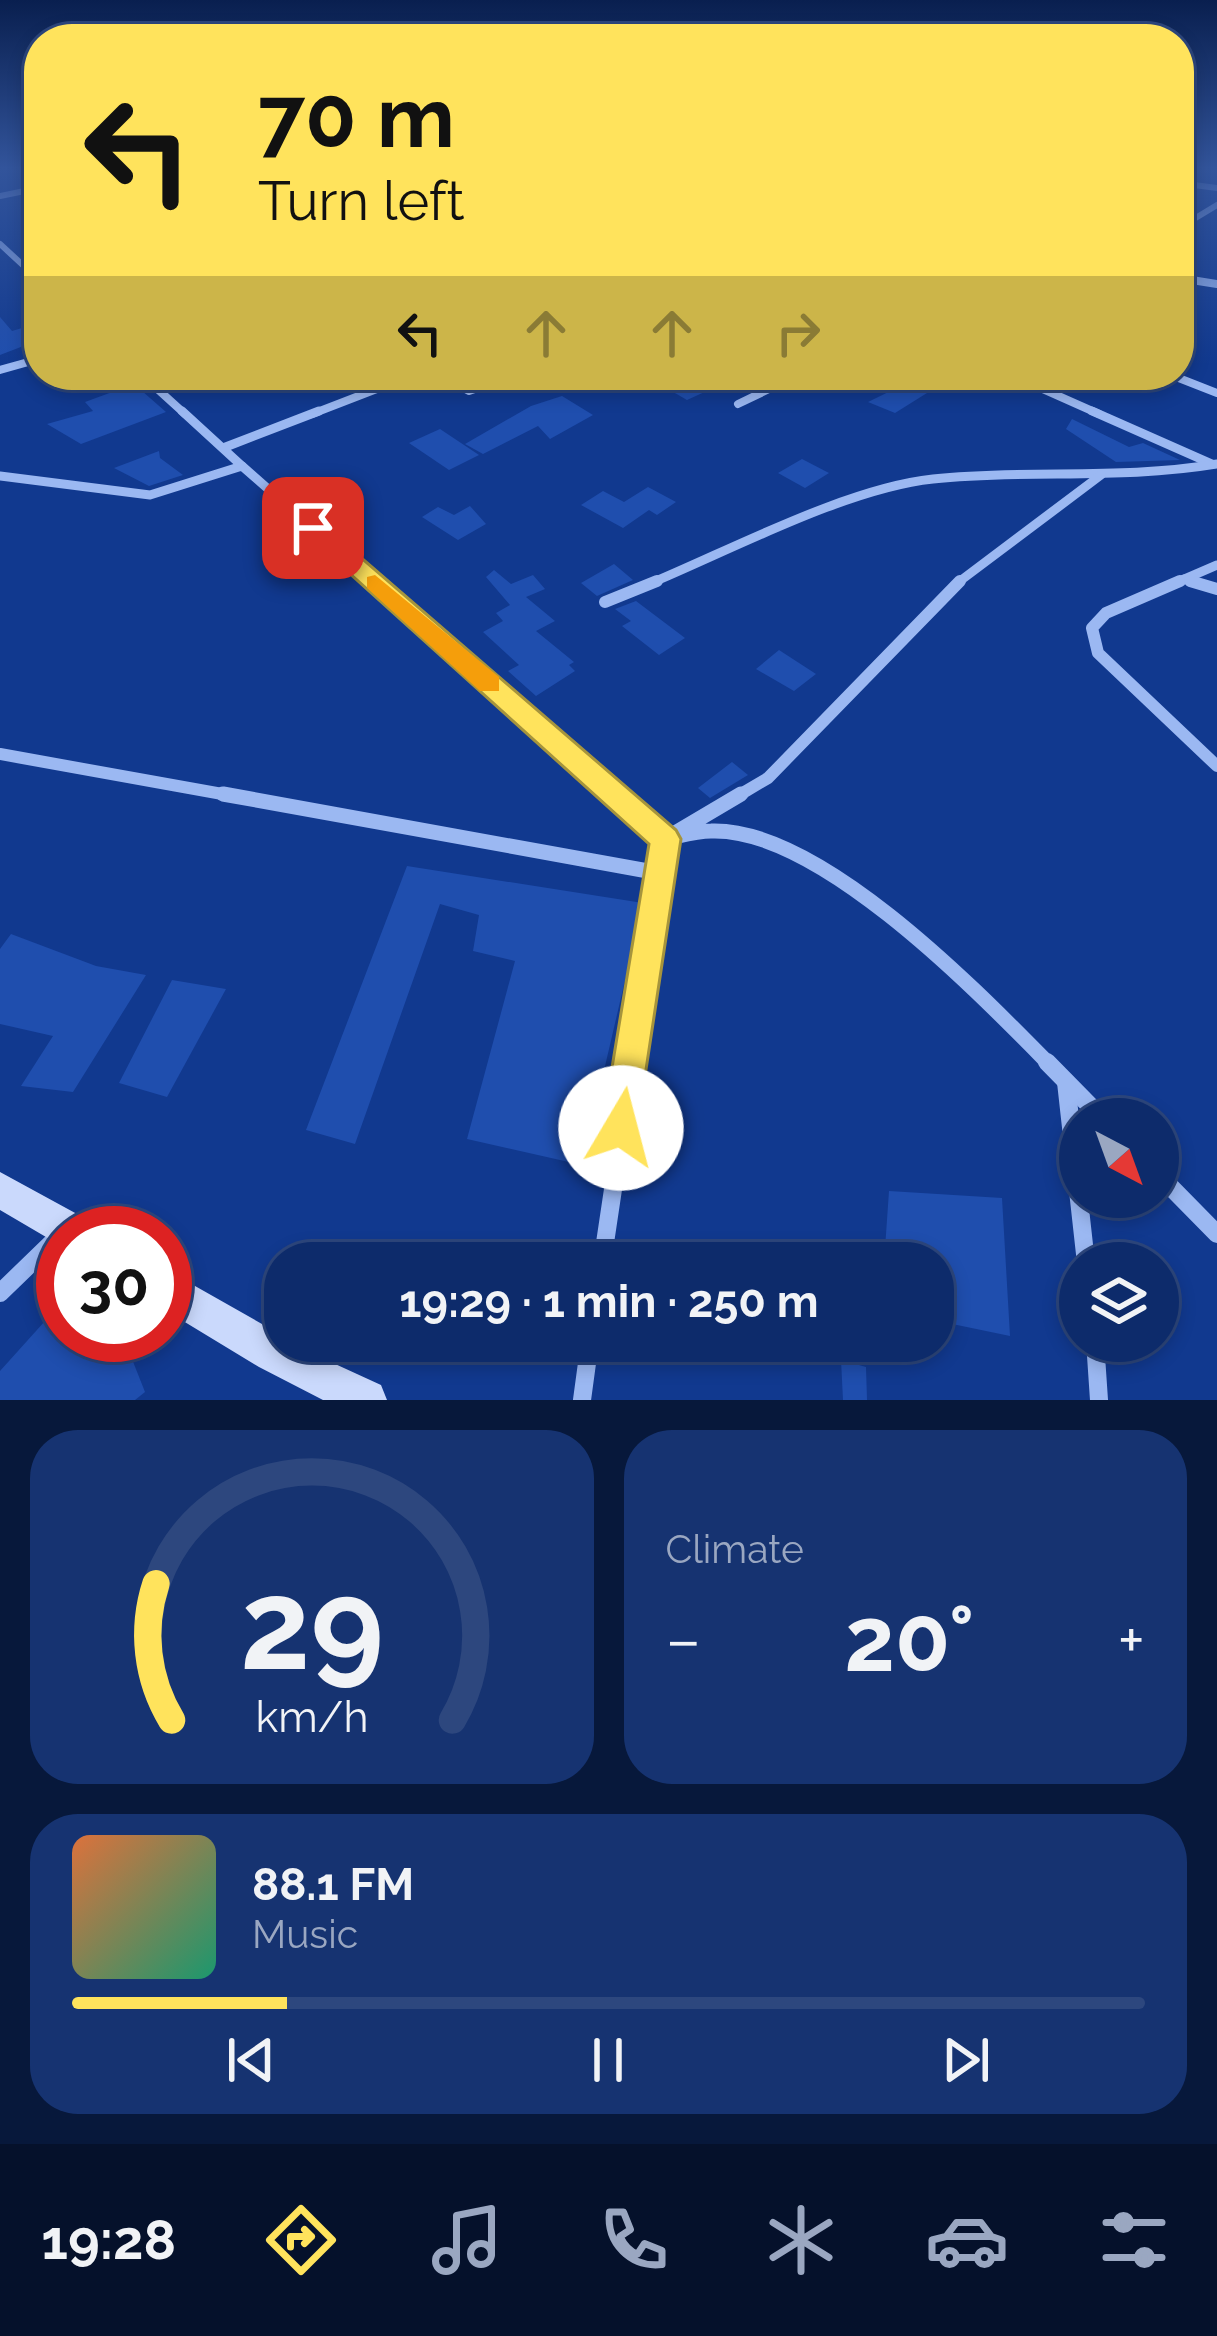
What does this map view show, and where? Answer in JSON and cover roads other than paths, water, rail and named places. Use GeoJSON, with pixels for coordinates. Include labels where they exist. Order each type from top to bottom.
{"type":"FeatureCollection","features":[{"type":"Feature","properties":{"kind":"main road"},"geometry":{"type":"LineString","coordinates":[[0,1190],[36,1211]]}},
{"type":"Feature","properties":{"kind":"main road"},"geometry":{"type":"LineString","coordinates":[[192,1304],[273,1353],[366,1400]]}},
{"type":"Feature","properties":{"kind":"street"},"geometry":{"type":"LineString","coordinates":[[0,244],[24,266]]}},
{"type":"Feature","properties":{"kind":"street"},"geometry":{"type":"LineString","coordinates":[[0,267],[19,262]]}},
{"type":"Feature","properties":{"kind":"street"},"geometry":{"type":"LineString","coordinates":[[159,390],[665,839]]}},
{"type":"Feature","properties":{"kind":"street"},"geometry":{"type":"LineString","coordinates":[[223,448],[374,390]]}},
{"type":"Feature","properties":{"kind":"street"},"geometry":{"type":"LineString","coordinates":[[738,404],[766,390]]}},
{"type":"Feature","properties":{"kind":"street"},"geometry":{"type":"LineString","coordinates":[[1045,390],[1215,464]]}},
{"type":"Feature","properties":{"kind":"street"},"geometry":{"type":"LineString","coordinates":[[605,602],[872,493],[931,479],[1102,475],[1215,464]]}},
{"type":"Feature","properties":{"kind":"street"},"geometry":{"type":"LineString","coordinates":[[0,476],[150,495],[242,466]]}},
{"type":"Feature","properties":{"kind":"street"},"geometry":{"type":"LineString","coordinates":[[605,1242],[665,839],[769,778],[940,596],[1102,475]]}},
{"type":"Feature","properties":{"kind":"street"},"geometry":{"type":"LineString","coordinates":[[1217,565],[1106,613],[1092,628],[1098,653],[1217,766]]}},
{"type":"Feature","properties":{"kind":"street"},"geometry":{"type":"LineString","coordinates":[[1182,578],[1217,590]]}},
{"type":"Feature","properties":{"kind":"street"},"geometry":{"type":"LineString","coordinates":[[0,754],[659,872]]}},
{"type":"Feature","properties":{"kind":"street"},"geometry":{"type":"LineString","coordinates":[[665,839],[714,830],[802,854],[946,959],[1083,1098]]}},
{"type":"Feature","properties":{"kind":"street"},"geometry":{"type":"LineString","coordinates":[[1066,1080],[1084,1242]]}},
{"type":"Feature","properties":{"kind":"street"},"geometry":{"type":"LineString","coordinates":[[1179,1195],[1217,1234]]}},
{"type":"Feature","properties":{"kind":"street"},"geometry":{"type":"LineString","coordinates":[[0,1294],[36,1262]]}},
{"type":"Feature","properties":{"kind":"street"},"geometry":{"type":"LineString","coordinates":[[582,1400],[587,1362]]}},
{"type":"Feature","properties":{"kind":"street"},"geometry":{"type":"LineString","coordinates":[[1096,1362],[1099,1400]]}}]}
